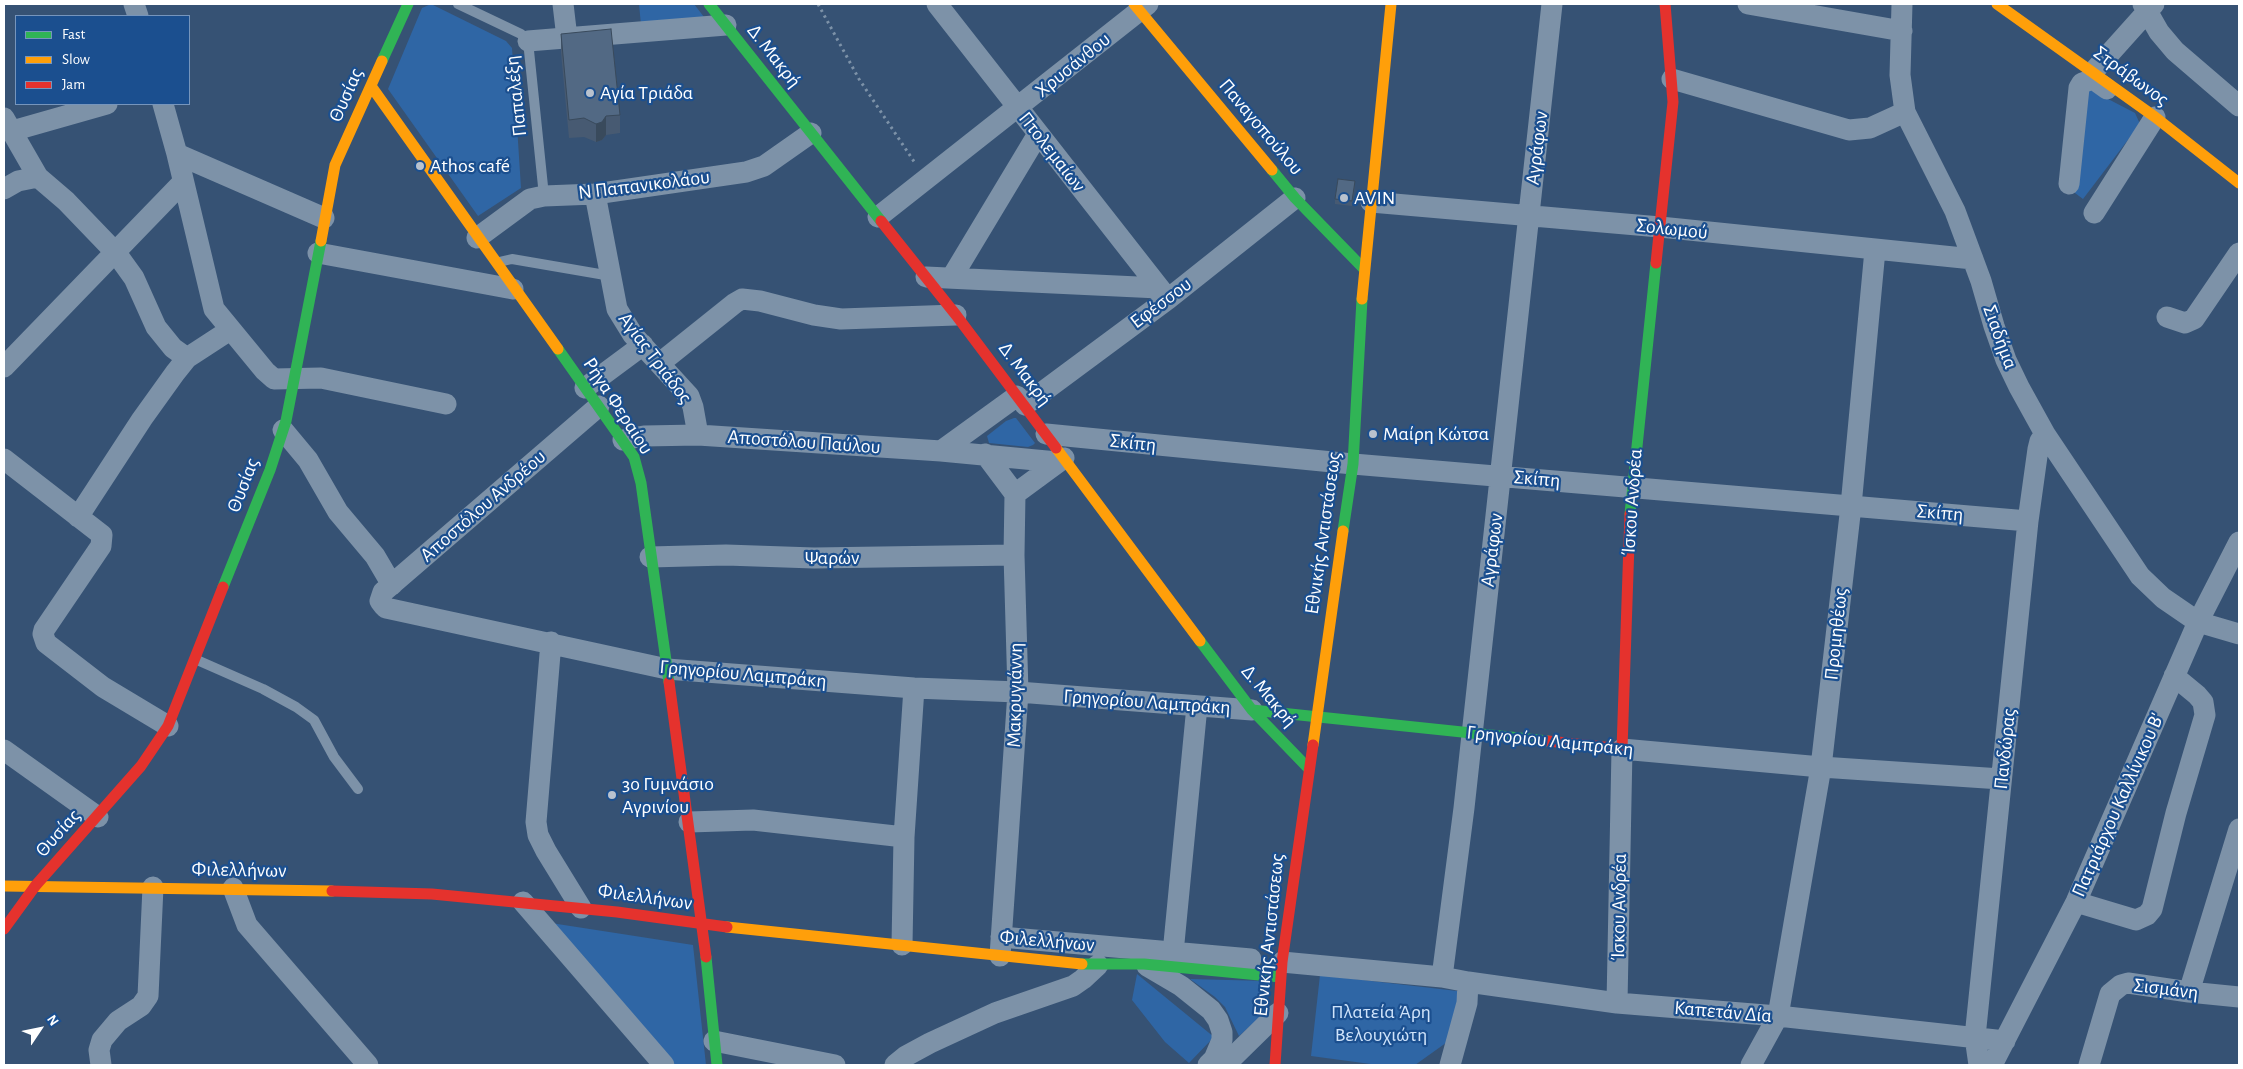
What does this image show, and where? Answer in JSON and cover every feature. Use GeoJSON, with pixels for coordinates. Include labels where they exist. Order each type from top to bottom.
{"type":"FeatureCollection","features":[{"type":"Feature","properties":{"kind":"street","name":"Θυσίας"},"geometry":{"type":"LineString","coordinates":[[4,929],[36,885],[141,766],[168,726],[270,470],[283,430],[335,165],[408,4]]}},
{"type":"Feature","properties":{"kind":"street"},"geometry":{"type":"LineString","coordinates":[[563,4],[567,38]]}},
{"type":"Feature","properties":{"kind":"street","name":"Πτολεμαίων"},"geometry":{"type":"LineString","coordinates":[[938,4],[1164,293]]}},
{"type":"Feature","properties":{"kind":"street","name":"Εθνικής Αντιστάσεως"},"geometry":{"type":"LineString","coordinates":[[1275,1065],[1281,970],[1308,769],[1353,464],[1364,269],[1391,4]]}},
{"type":"Feature","properties":{"kind":"street","name":"Αγράφων"},"geometry":{"type":"LineString","coordinates":[[1442,977],[1464,808],[1470,734],[1552,4]]}},
{"type":"Feature","properties":{"kind":"street","name":"Ίσκου Ανδρέα"},"geometry":{"type":"LineString","coordinates":[[1617,1003],[1622,749],[1630,519],[1673,102],[1665,4]]}},
{"type":"Feature","properties":{"kind":"street"},"geometry":{"type":"LineString","coordinates":[[1748,4],[1902,31]]}},
{"type":"Feature","properties":{"kind":"street","name":"Σιαδήμα"},"geometry":{"type":"LineString","coordinates":[[1902,4],[1900,90],[1905,112],[1955,211],[1973,258],[2006,360],[2046,434],[2140,576],[2163,598],[2198,622],[2239,634]]}},
{"type":"Feature","properties":{"kind":"street","name":"Στράβωνος"},"geometry":{"type":"LineString","coordinates":[[1997,4],[2093,72],[2239,183]]}},
{"type":"Feature","properties":{"kind":"street","name":"Χρυσάνθου"},"geometry":{"type":"LineString","coordinates":[[878,218],[1018,108],[1141,6]]}},
{"type":"Feature","properties":{"kind":"street","name":"Παναγοπούλου"},"geometry":{"type":"LineString","coordinates":[[1141,6],[1296,198],[1364,269]]}},
{"type":"Feature","properties":{"kind":"street"},"geometry":{"type":"LineString","coordinates":[[2093,72],[2148,6],[2159,32],[2176,51],[2239,106]]}},
{"type":"Feature","properties":{"kind":"street"},"geometry":{"type":"LineString","coordinates":[[528,41],[567,38],[720,12]]}},
{"type":"Feature","properties":{"kind":"street","name":"Δ. Μακρή"},"geometry":{"type":"LineString","coordinates":[[720,12],[811,133],[956,315],[1046,434],[1061,460],[1252,710],[1308,769]]}},
{"type":"Feature","properties":{"kind":"street"},"geometry":{"type":"LineString","coordinates":[[1672,79],[1849,130],[1870,128],[1905,112]]}},
{"type":"Feature","properties":{"kind":"street"},"geometry":{"type":"LineString","coordinates":[[2069,184],[2080,88],[2082,83],[2093,79],[2153,119],[2094,213]]}},
{"type":"Feature","properties":{"kind":"street","name":"Ρήγα Φεραίου"},"geometry":{"type":"LineString","coordinates":[[371,86],[513,289],[634,457],[639,472],[703,924],[717,1065]]}},
{"type":"Feature","properties":{"kind":"street"},"geometry":{"type":"LineString","coordinates":[[102,105],[8,124],[38,177],[66,201],[116,253],[134,278],[156,327],[173,348],[188,358]]}},
{"type":"Feature","properties":{"kind":"street"},"geometry":{"type":"LineString","coordinates":[[163,105],[213,304],[220,318],[273,378],[321,378],[446,404]]}},
{"type":"Feature","properties":{"kind":"street","name":"Ν Παπανικολάου"},"geometry":{"type":"LineString","coordinates":[[477,238],[530,199],[544,196],[595,194],[746,172],[764,166],[811,133]]}},
{"type":"Feature","properties":{"kind":"street"},"geometry":{"type":"LineString","coordinates":[[952,277],[1038,134]]}},
{"type":"Feature","properties":{"kind":"street"},"geometry":{"type":"LineString","coordinates":[[177,154],[324,218]]}},
{"type":"Feature","properties":{"kind":"street"},"geometry":{"type":"LineString","coordinates":[[4,189],[18,181],[38,177]]}},
{"type":"Feature","properties":{"kind":"street"},"geometry":{"type":"LineString","coordinates":[[4,367],[183,182]]}},
{"type":"Feature","properties":{"kind":"street","name":"Αγίας Τριάδος"},"geometry":{"type":"LineString","coordinates":[[595,194],[617,309],[621,318],[642,345],[688,396],[693,406],[698,435]]}},
{"type":"Feature","properties":{"kind":"street","name":"Εφέσσου"},"geometry":{"type":"LineString","coordinates":[[941,451],[1021,401],[1164,293],[1296,198]]}},
{"type":"Feature","properties":{"kind":"street","name":"Σολωμού"},"geometry":{"type":"LineString","coordinates":[[1371,202],[1660,227],[1875,250],[1973,258]]}},
{"type":"Feature","properties":{"kind":"street","name":"Προμηθέως"},"geometry":{"type":"LineString","coordinates":[[1751,1065],[1778,1016],[1821,766],[1851,506],[1875,250]]}},
{"type":"Feature","properties":{"kind":"street"},"geometry":{"type":"LineString","coordinates":[[318,252],[513,289]]}},
{"type":"Feature","properties":{"kind":"street"},"geometry":{"type":"LineString","coordinates":[[2167,317],[2185,323],[2194,319],[2239,253]]}},
{"type":"Feature","properties":{"kind":"street"},"geometry":{"type":"LineString","coordinates":[[926,277],[952,277],[1164,293]]}},
{"type":"Feature","properties":{"kind":"street"},"geometry":{"type":"LineString","coordinates":[[660,363],[742,299],[760,300],[814,315],[841,319],[956,315]]}},
{"type":"Feature","properties":{"kind":"street"},"geometry":{"type":"LineString","coordinates":[[78,517],[157,396],[188,358],[230,330]]}},
{"type":"Feature","properties":{"kind":"street"},"geometry":{"type":"LineString","coordinates":[[586,388],[642,345]]}},
{"type":"Feature","properties":{"kind":"street","name":"Αποστόλου Ανδρέου"},"geometry":{"type":"LineString","coordinates":[[386,608],[380,601],[381,596],[392,585],[599,406]]}},
{"type":"Feature","properties":{"kind":"street"},"geometry":{"type":"LineString","coordinates":[[283,430],[308,460],[338,512],[375,556],[392,585]]}},
{"type":"Feature","properties":{"kind":"street","name":"Σκίπη"},"geometry":{"type":"LineString","coordinates":[[1046,434],[1353,464],[2028,521]]}},
{"type":"Feature","properties":{"kind":"street","name":"Πανδώρας"},"geometry":{"type":"LineString","coordinates":[[1979,1065],[1975,1037],[2028,521],[2038,449],[2040,441],[2046,434]]}},
{"type":"Feature","properties":{"kind":"street","name":"Αποστόλου Παύλου"},"geometry":{"type":"LineString","coordinates":[[623,440],[644,436],[698,435],[1061,460]]}},
{"type":"Feature","properties":{"kind":"street"},"geometry":{"type":"LineString","coordinates":[[985,454],[1015,494],[1061,460]]}},
{"type":"Feature","properties":{"kind":"street"},"geometry":{"type":"LineString","coordinates":[[4,459],[78,517],[95,528],[102,536],[103,541],[44,630],[44,639],[49,646],[103,687],[168,726]]}},
{"type":"Feature","properties":{"kind":"street","name":"Μακρυγιάννη"},"geometry":{"type":"LineString","coordinates":[[1000,947],[1018,692],[1014,555],[1015,494]]}},
{"type":"Feature","properties":{"kind":"street","name":"Πατριάρχου Καλλίνικου B'"},"geometry":{"type":"LineString","coordinates":[[1992,1065],[2076,902],[2198,622],[2239,542]]}},
{"type":"Feature","properties":{"kind":"street","name":"Ψαρών"},"geometry":{"type":"LineString","coordinates":[[650,557],[726,554],[814,558],[1014,555]]}},
{"type":"Feature","properties":{"kind":"street","name":"Γρηγορίου Λαμπράκη"},"geometry":{"type":"LineString","coordinates":[[386,608],[551,642],[667,669],[914,688],[1018,692],[1252,710],[1622,749],[2002,779]]}},
{"type":"Feature","properties":{"kind":"street"},"geometry":{"type":"LineString","coordinates":[[551,642],[536,822],[538,835],[546,851],[581,908]]}},
{"type":"Feature","properties":{"kind":"street"},"geometry":{"type":"LineString","coordinates":[[2076,902],[2136,920],[2147,915],[2152,909],[2180,799],[2205,715],[2202,702],[2197,695],[2174,676]]}},
{"type":"Feature","properties":{"kind":"street"},"geometry":{"type":"LineString","coordinates":[[902,945],[904,837],[914,688]]}},
{"type":"Feature","properties":{"kind":"street"},"geometry":{"type":"LineString","coordinates":[[1173,953],[1197,706]]}},
{"type":"Feature","properties":{"kind":"street"},"geometry":{"type":"LineString","coordinates":[[4,750],[98,817]]}},
{"type":"Feature","properties":{"kind":"street"},"geometry":{"type":"LineString","coordinates":[[689,822],[753,820],[904,837]]}},
{"type":"Feature","properties":{"kind":"street"},"geometry":{"type":"LineString","coordinates":[[2189,992],[2239,829]]}},
{"type":"Feature","properties":{"kind":"street","name":"Φιλελλήνων"},"geometry":{"type":"LineString","coordinates":[[4,886],[233,888],[422,893],[581,908],[703,924],[902,945],[1000,947],[1098,965],[1144,964],[1281,970]]}},
{"type":"Feature","properties":{"kind":"street"},"geometry":{"type":"LineString","coordinates":[[100,1065],[99,1050],[102,1040],[118,1021],[141,1006],[148,996],[152,887]]}},
{"type":"Feature","properties":{"kind":"street"},"geometry":{"type":"LineString","coordinates":[[233,888],[247,925],[368,1065]]}},
{"type":"Feature","properties":{"kind":"street"},"geometry":{"type":"LineString","coordinates":[[523,902],[664,1065]]}},
{"type":"Feature","properties":{"kind":"street"},"geometry":{"type":"LineString","coordinates":[[1000,947],[1173,953],[1251,959]]}},
{"type":"Feature","properties":{"kind":"street"},"geometry":{"type":"LineString","coordinates":[[1144,964],[1181,986],[1211,1010],[1218,1020],[1222,1032],[1222,1040],[1214,1059],[1208,1065]]}},
{"type":"Feature","properties":{"kind":"street"},"geometry":{"type":"LineString","coordinates":[[895,1065],[906,1056],[930,1043],[995,1013],[1073,986],[1083,980],[1098,965]]}},
{"type":"Feature","properties":{"kind":"street","name":"Καπετάν Δία"},"geometry":{"type":"LineString","coordinates":[[1281,970],[1442,977],[1617,1003],[1778,1016],[2005,1041]]}},
{"type":"Feature","properties":{"kind":"street"},"geometry":{"type":"LineString","coordinates":[[1450,1065],[1467,1003],[1468,982]]}},
{"type":"Feature","properties":{"kind":"street","name":"Σισμάνη"},"geometry":{"type":"LineString","coordinates":[[2089,1065],[2110,994],[2114,988],[2128,983],[2239,997]]}},
{"type":"Feature","properties":{"kind":"street"},"geometry":{"type":"LineString","coordinates":[[1225,1065],[1278,1013]]}},
{"type":"Feature","properties":{"kind":"street"},"geometry":{"type":"LineString","coordinates":[[714,1041],[835,1065]]}},
{"type":"Feature","properties":{"kind":"street"},"geometry":{"type":"LineString","coordinates":[[1247,1043],[1275,1065]]}},
{"type":"Feature","properties":{"kind":"lane","name":"Παπαλέξη"},"geometry":{"type":"LineString","coordinates":[[458,4],[520,34],[528,41],[544,196]]}},
{"type":"Feature","properties":{"kind":"lane"},"geometry":{"type":"LineString","coordinates":[[495,263],[512,259],[611,276]]}},
{"type":"Feature","properties":{"kind":"lane"},"geometry":{"type":"LineString","coordinates":[[196,659],[263,689],[296,707],[314,720],[334,757],[358,789]]}},
{"type":"Feature","properties":{"kind":"path"},"geometry":{"type":"LineString","coordinates":[[818,4],[859,79],[927,179]]}},
{"type":"Feature","properties":{"kind":"green space"},"geometry":{"type":"Polygon","coordinates":[[[431,4],[506,41],[512,48],[521,188],[478,216],[388,89],[422,8],[431,4]]]}},
{"type":"Feature","properties":{"kind":"green space"},"geometry":{"type":"Polygon","coordinates":[[[639,4],[694,4],[704,17],[641,25],[639,4]]]}},
{"type":"Feature","properties":{"kind":"green space"},"geometry":{"type":"Polygon","coordinates":[[[2085,87],[2135,113],[2140,124],[2083,199],[2075,193],[2085,87]]]}},
{"type":"Feature","properties":{"kind":"green space"},"geometry":{"type":"Polygon","coordinates":[[[1016,418],[1035,443],[1033,445],[1028,447],[989,443],[987,436],[1006,421],[1016,418]]]}},
{"type":"Feature","properties":{"kind":"green space"},"geometry":{"type":"Polygon","coordinates":[[[551,923],[693,945],[706,1065],[674,1065],[551,923]]]}},
{"type":"Feature","properties":{"kind":"green space"},"geometry":{"type":"Polygon","coordinates":[[[1137,974],[1214,1037],[1189,1063],[1165,1042],[1132,1000],[1137,974]]]}},
{"type":"Feature","properties":{"kind":"green space","name":"Πλατεία Άρη Βελουχιώτη"},"geometry":{"type":"Polygon","coordinates":[[[1320,975],[1461,993],[1450,1040],[1415,1065],[1378,1065],[1311,1056],[1320,975]]]}},
{"type":"Feature","properties":{"kind":"green space"},"geometry":{"type":"Polygon","coordinates":[[[1190,979],[1267,981],[1268,1010],[1239,1036],[1225,1007],[1215,997],[1190,979]]]}},
{"type":"Feature","properties":{"kind":"building","name":"Αγία Τριάδα"},"geometry":{"type":"Polygon","coordinates":[[[611,29],[620,115],[606,116],[602,122],[596,124],[584,118],[569,120],[561,34],[611,29]]]}},
{"type":"Feature","properties":{"kind":"building"},"geometry":{"type":"Polygon","coordinates":[[[1338,179],[1355,181],[1352,201],[1335,199],[1338,179]]]}},
{"type":"Feature","properties":{"kind":"traffic: fast"},"geometry":{"type":"LineString","coordinates":[[382,61],[408,4]]}},
{"type":"Feature","properties":{"kind":"traffic: fast"},"geometry":{"type":"LineString","coordinates":[[709,4],[881,221]]}},
{"type":"Feature","properties":{"kind":"traffic: fast"},"geometry":{"type":"LineString","coordinates":[[1272,170],[1295,198],[1364,269]]}},
{"type":"Feature","properties":{"kind":"traffic: fast"},"geometry":{"type":"LineString","coordinates":[[223,587],[270,470],[286,421],[321,241]]}},
{"type":"Feature","properties":{"kind":"traffic: fast"},"geometry":{"type":"LineString","coordinates":[[1630,514],[1656,263]]}},
{"type":"Feature","properties":{"kind":"traffic: fast"},"geometry":{"type":"LineString","coordinates":[[1343,531],[1353,464],[1362,299]]}},
{"type":"Feature","properties":{"kind":"traffic: fast"},"geometry":{"type":"LineString","coordinates":[[558,349],[634,457],[641,483],[669,682]]}},
{"type":"Feature","properties":{"kind":"traffic: fast"},"geometry":{"type":"LineString","coordinates":[[1200,641],[1252,710],[1309,769]]}},
{"type":"Feature","properties":{"kind":"traffic: fast"},"geometry":{"type":"LineString","coordinates":[[1252,710],[1548,741]]}},
{"type":"Feature","properties":{"kind":"traffic: fast"},"geometry":{"type":"LineString","coordinates":[[706,957],[717,1065]]}},
{"type":"Feature","properties":{"kind":"traffic: fast"},"geometry":{"type":"LineString","coordinates":[[1082,964],[1144,964],[1280,977]]}},
{"type":"Feature","properties":{"kind":"traffic: slow"},"geometry":{"type":"LineString","coordinates":[[1134,4],[1272,170]]}},
{"type":"Feature","properties":{"kind":"traffic: slow"},"geometry":{"type":"LineString","coordinates":[[1362,299],[1391,4]]}},
{"type":"Feature","properties":{"kind":"traffic: slow"},"geometry":{"type":"LineString","coordinates":[[1997,4],[2155,117],[2239,183]]}},
{"type":"Feature","properties":{"kind":"traffic: slow"},"geometry":{"type":"LineString","coordinates":[[321,241],[335,165],[382,61]]}},
{"type":"Feature","properties":{"kind":"traffic: slow"},"geometry":{"type":"LineString","coordinates":[[371,86],[558,349]]}},
{"type":"Feature","properties":{"kind":"traffic: slow"},"geometry":{"type":"LineString","coordinates":[[1056,448],[1200,641]]}},
{"type":"Feature","properties":{"kind":"traffic: slow"},"geometry":{"type":"LineString","coordinates":[[1313,745],[1343,531]]}},
{"type":"Feature","properties":{"kind":"traffic: slow"},"geometry":{"type":"LineString","coordinates":[[4,886],[332,891]]}},
{"type":"Feature","properties":{"kind":"traffic: slow"},"geometry":{"type":"LineString","coordinates":[[727,927],[1082,964]]}},
{"type":"Feature","properties":{"kind":"traffic: jam"},"geometry":{"type":"LineString","coordinates":[[1656,263],[1673,102],[1665,4]]}},
{"type":"Feature","properties":{"kind":"traffic: jam"},"geometry":{"type":"LineString","coordinates":[[881,221],[956,315],[1056,448]]}},
{"type":"Feature","properties":{"kind":"traffic: jam"},"geometry":{"type":"LineString","coordinates":[[1548,741],[1622,749],[1630,514]]}},
{"type":"Feature","properties":{"kind":"traffic: jam"},"geometry":{"type":"LineString","coordinates":[[4,929],[36,885],[141,766],[168,726],[223,587]]}},
{"type":"Feature","properties":{"kind":"traffic: jam"},"geometry":{"type":"LineString","coordinates":[[669,682],[706,957]]}},
{"type":"Feature","properties":{"kind":"traffic: jam"},"geometry":{"type":"LineString","coordinates":[[1275,1065],[1282,962],[1313,745]]}},
{"type":"Feature","properties":{"kind":"traffic: jam"},"geometry":{"type":"LineString","coordinates":[[332,891],[432,894],[617,912],[727,927]]}},
{"type":"Feature","properties":{"kind":"place","name":"Αγία Τριάδα"},"geometry":{"type":"Point","coordinates":[590,93]}},
{"type":"Feature","properties":{"kind":"place","name":"Athos café"},"geometry":{"type":"Point","coordinates":[420,166]}},
{"type":"Feature","properties":{"kind":"place","name":"AVIN"},"geometry":{"type":"Point","coordinates":[1344,198]}},
{"type":"Feature","properties":{"kind":"place","name":"Μαίρη Κώτσα"},"geometry":{"type":"Point","coordinates":[1373,434]}},
{"type":"Feature","properties":{"kind":"place","name":"3ο Γυμνάσιο Αγρινίου"},"geometry":{"type":"Point","coordinates":[612,795]}}]}
